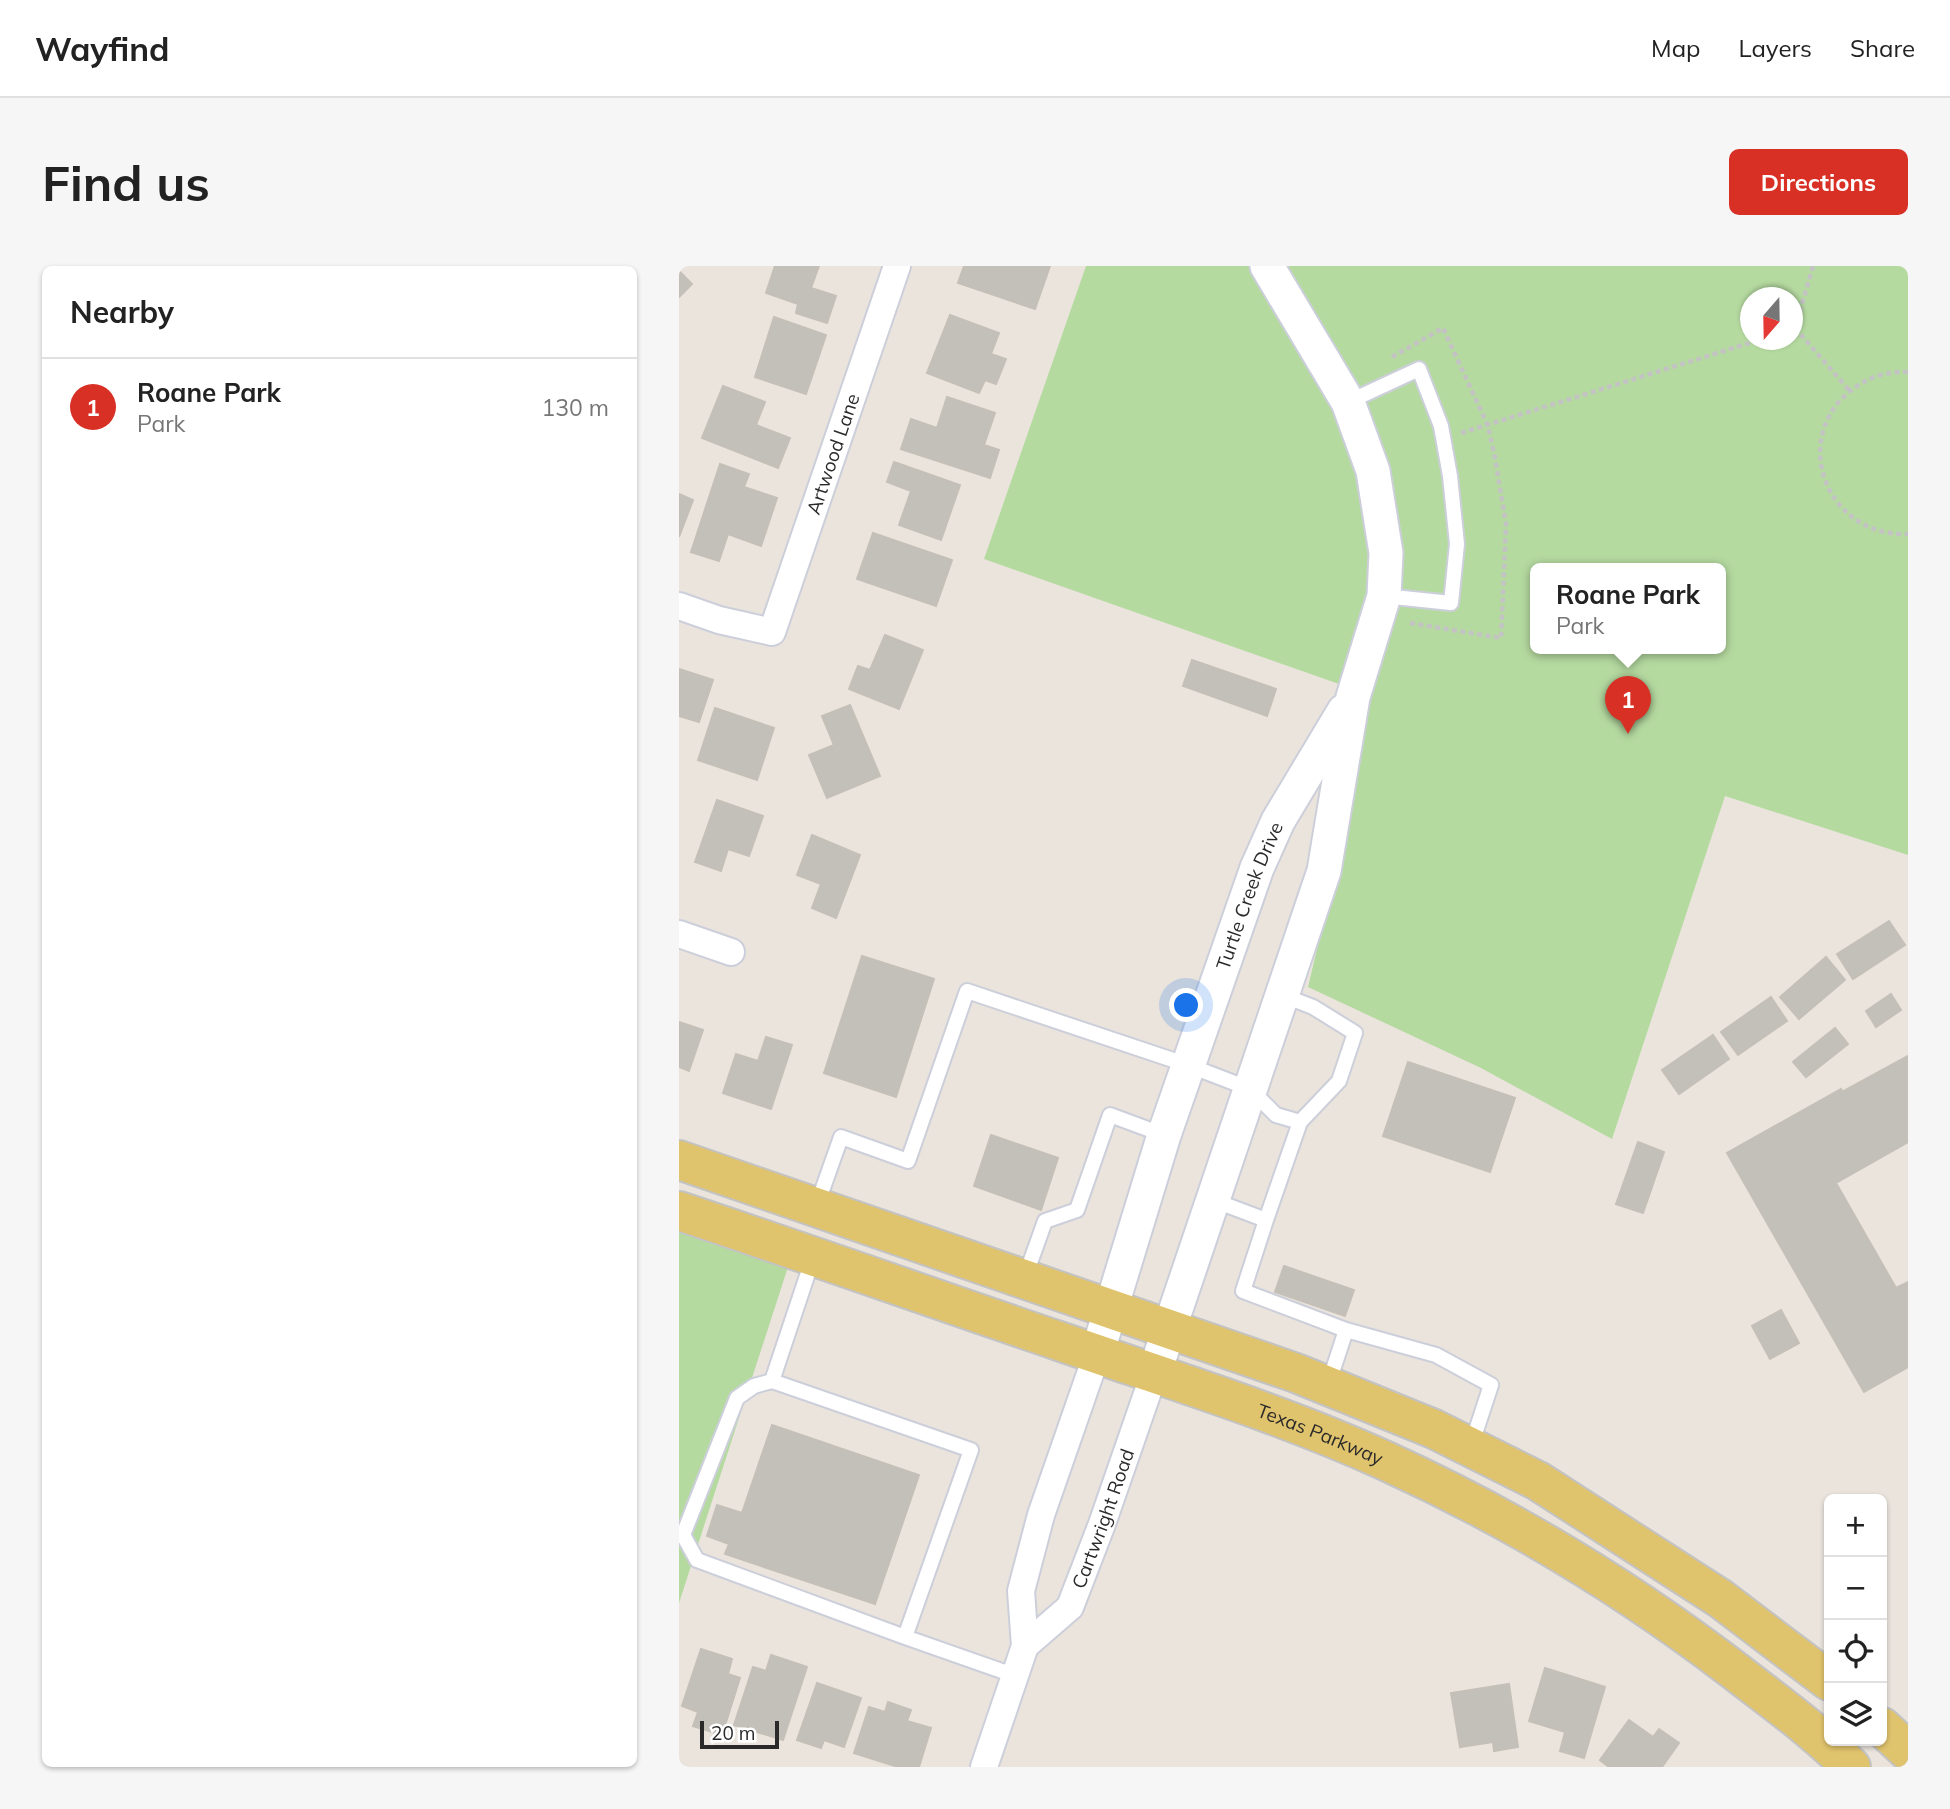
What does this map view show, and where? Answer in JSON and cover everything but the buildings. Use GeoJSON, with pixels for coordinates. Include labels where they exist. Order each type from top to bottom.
{"type":"FeatureCollection","features":[{"type":"Feature","properties":{"kind":"main road"},"geometry":{"type":"LineString","coordinates":[[679,1160],[1170,1329],[1327,1385],[1434,1429],[1538,1481],[1721,1599],[1824,1677]]}},
{"type":"Feature","properties":{"kind":"main road","name":"Texas Parkway"},"geometry":{"type":"LineString","coordinates":[[679,1211],[1154,1374],[1293,1423],[1374,1456],[1481,1508],[1602,1578],[1694,1640],[1826,1742],[1851,1767]]}},
{"type":"Feature","properties":{"kind":"main road"},"geometry":{"type":"LineString","coordinates":[[1887,1732],[1908,1751]]}},
{"type":"Feature","properties":{"kind":"street","name":"Artwood Lane"},"geometry":{"type":"LineString","coordinates":[[679,606],[719,620],[772,632],[897,266]]}},
{"type":"Feature","properties":{"kind":"street","name":"Turtle Creek Drive"},"geometry":{"type":"LineString","coordinates":[[1154,1374],[1324,871],[1353,696],[1384,596],[1386,554],[1373,471],[1348,402],[1267,266]]}},
{"type":"Feature","properties":{"kind":"street","name":"Turtle Creek Drive"},"geometry":{"type":"LineString","coordinates":[[1097,1354],[1164,1135],[1257,869],[1278,821],[1353,696]]}},
{"type":"Feature","properties":{"kind":"street"},"geometry":{"type":"LineString","coordinates":[[679,934],[731,952]]}},
{"type":"Feature","properties":{"kind":"street"},"geometry":{"type":"LineString","coordinates":[[984,1767],[1025,1646],[1021,1591],[1041,1515],[1097,1354]]}},
{"type":"Feature","properties":{"kind":"street","name":"Cartwright Road"},"geometry":{"type":"LineString","coordinates":[[1025,1646],[1070,1607],[1154,1374]]}},
{"type":"Feature","properties":{"kind":"lane"},"geometry":{"type":"LineString","coordinates":[[1348,402],[1419,369],[1443,437],[1457,544],[1451,603],[1384,596]]}},
{"type":"Feature","properties":{"kind":"lane"},"geometry":{"type":"LineString","coordinates":[[817,1206],[841,1137],[908,1161],[967,991],[1188,1065],[1250,1089],[1276,1115],[1300,1122]]}},
{"type":"Feature","properties":{"kind":"lane"},"geometry":{"type":"LineString","coordinates":[[1282,995],[1313,1007],[1355,1033],[1339,1081],[1300,1122],[1243,1291],[1346,1330],[1436,1355],[1491,1385],[1471,1447]]}},
{"type":"Feature","properties":{"kind":"lane"},"geometry":{"type":"LineString","coordinates":[[1024,1278],[1045,1221],[1077,1210],[1110,1115],[1164,1135]]}},
{"type":"Feature","properties":{"kind":"lane"},"geometry":{"type":"LineString","coordinates":[[1213,1200],[1266,1220]]}},
{"type":"Feature","properties":{"kind":"lane"},"geometry":{"type":"LineString","coordinates":[[772,1381],[814,1257]]}},
{"type":"Feature","properties":{"kind":"lane"},"geometry":{"type":"LineString","coordinates":[[1327,1385],[1346,1330]]}},
{"type":"Feature","properties":{"kind":"lane"},"geometry":{"type":"LineString","coordinates":[[905,1637],[971,1450],[772,1381],[754,1386],[737,1398],[683,1535],[697,1560],[905,1637],[1016,1675]]}},
{"type":"Feature","properties":{"kind":"path"},"geometry":{"type":"LineString","coordinates":[[1803,299],[1813,266]]}},
{"type":"Feature","properties":{"kind":"path"},"geometry":{"type":"LineString","coordinates":[[1385,360],[1443,328],[1488,426],[1506,524],[1501,638],[1409,623]]}},
{"type":"Feature","properties":{"kind":"path"},"geometry":{"type":"LineString","coordinates":[[1803,338],[1849,390]]}},
{"type":"Feature","properties":{"kind":"path"},"geometry":{"type":"LineString","coordinates":[[1443,437],[1488,426],[1740,346]]}},
{"type":"Feature","properties":{"kind":"path"},"geometry":{"type":"LineString","coordinates":[[1908,372],[1899,371],[1872,377],[1849,390],[1831,411],[1821,436],[1820,463],[1828,489],[1844,512],[1866,527],[1892,535],[1908,534]]}},
{"type":"Feature","properties":{"kind":"green space"},"geometry":{"type":"Polygon","coordinates":[[[1086,266],[1908,266],[1908,855],[1725,796],[1612,1139],[1481,1068],[1308,987],[1356,784],[1339,684],[984,559],[1086,266]]]}},
{"type":"Feature","properties":{"kind":"green space"},"geometry":{"type":"Polygon","coordinates":[[[679,1224],[788,1267],[679,1603],[679,1224]]]}},
{"type":"Feature","properties":{"kind":"place","name":"Roane Park"},"geometry":{"type":"Point","coordinates":[1628,734]}}]}
